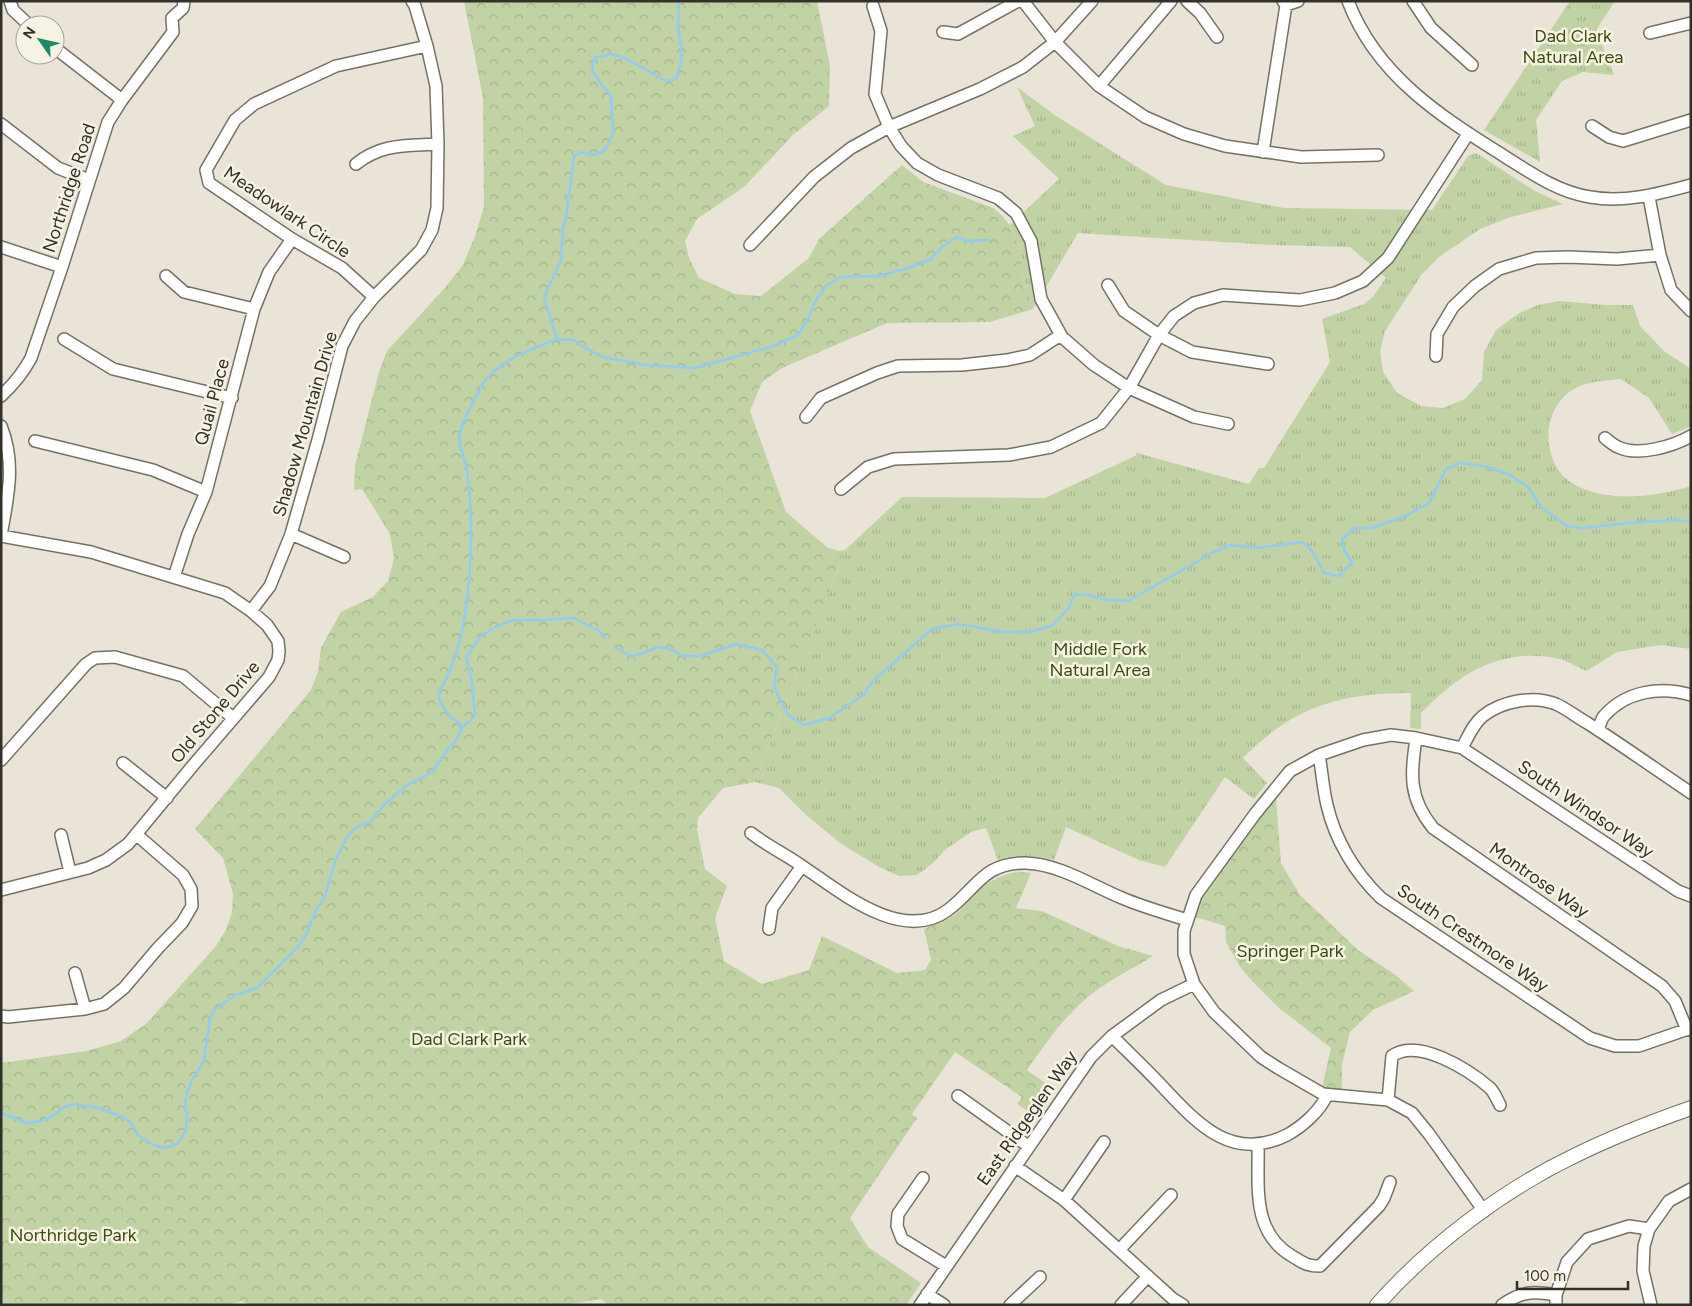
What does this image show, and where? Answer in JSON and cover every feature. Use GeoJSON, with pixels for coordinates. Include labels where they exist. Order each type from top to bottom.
{"type":"FeatureCollection","features":[{"type":"Feature","properties":{"kind":"main road"},"geometry":{"type":"LineString","coordinates":[[1377,1305],[1419,1262],[1449,1236],[1547,1170],[1615,1137],[1691,1108]]}},
{"type":"Feature","properties":{"kind":"street"},"geometry":{"type":"LineString","coordinates":[[10,1],[13,10],[18,15]]}},
{"type":"Feature","properties":{"kind":"street","name":"Northridge Road"},"geometry":{"type":"LineString","coordinates":[[1,396],[23,372],[30,358],[62,267],[108,122],[122,100],[173,32],[172,18],[183,8],[184,1]]}},
{"type":"Feature","properties":{"kind":"street","name":"Shadow Mountain Drive"},"geometry":{"type":"LineString","coordinates":[[251,611],[270,586],[291,534],[342,346],[355,322],[374,297],[421,250],[432,230],[437,208],[438,144],[436,86],[427,46],[412,1]]}},
{"type":"Feature","properties":{"kind":"street"},"geometry":{"type":"LineString","coordinates":[[943,32],[958,34],[1018,1]]}},
{"type":"Feature","properties":{"kind":"street"},"geometry":{"type":"LineString","coordinates":[[1023,1],[1055,42],[1100,86],[1145,117],[1184,134],[1225,146],[1301,157],[1378,155]]}},
{"type":"Feature","properties":{"kind":"street"},"geometry":{"type":"LineString","coordinates":[[750,245],[814,177],[851,148],[889,127],[988,85],[1023,67],[1055,42],[1092,1]]}},
{"type":"Feature","properties":{"kind":"street"},"geometry":{"type":"LineString","coordinates":[[1100,86],[1170,1]]}},
{"type":"Feature","properties":{"kind":"street"},"geometry":{"type":"LineString","coordinates":[[1187,1],[1200,13],[1217,37]]}},
{"type":"Feature","properties":{"kind":"street"},"geometry":{"type":"LineString","coordinates":[[1263,152],[1284,3],[1298,1]]}},
{"type":"Feature","properties":{"kind":"street"},"geometry":{"type":"LineString","coordinates":[[1348,1],[1353,15],[1382,61],[1402,83],[1423,102],[1468,134],[1547,182],[1572,193],[1606,199],[1649,197],[1691,186]]}},
{"type":"Feature","properties":{"kind":"street"},"geometry":{"type":"LineString","coordinates":[[1413,1],[1431,28],[1472,65]]}},
{"type":"Feature","properties":{"kind":"street"},"geometry":{"type":"LineString","coordinates":[[873,6],[881,31],[875,94],[889,127],[900,146],[917,163],[938,175],[998,198],[1016,213],[1032,241],[1041,299],[1062,337],[1094,365],[1129,388],[1194,417],[1228,424]]}},
{"type":"Feature","properties":{"kind":"street"},"geometry":{"type":"LineString","coordinates":[[1650,33],[1691,23]]}},
{"type":"Feature","properties":{"kind":"street","name":"Meadowlark Circle"},"geometry":{"type":"LineString","coordinates":[[374,297],[342,268],[292,239],[209,183],[206,170],[235,120],[254,104],[336,66],[427,46]]}},
{"type":"Feature","properties":{"kind":"street"},"geometry":{"type":"LineString","coordinates":[[65,56],[122,100]]}},
{"type":"Feature","properties":{"kind":"street"},"geometry":{"type":"LineString","coordinates":[[1592,126],[1609,137],[1623,141],[1691,120]]}},
{"type":"Feature","properties":{"kind":"street"},"geometry":{"type":"LineString","coordinates":[[1,124],[58,168],[89,180]]}},
{"type":"Feature","properties":{"kind":"street"},"geometry":{"type":"LineString","coordinates":[[841,489],[868,467],[894,459],[1009,455],[1051,447],[1101,423],[1129,388],[1159,334],[1174,316],[1194,304],[1223,295],[1300,300],[1335,293],[1363,281],[1388,258],[1468,134]]}},
{"type":"Feature","properties":{"kind":"street"},"geometry":{"type":"LineString","coordinates":[[356,164],[368,154],[389,148],[438,144]]}},
{"type":"Feature","properties":{"kind":"street"},"geometry":{"type":"LineString","coordinates":[[1649,197],[1660,255],[1671,290],[1691,311]]}},
{"type":"Feature","properties":{"kind":"street","name":"Quail Place"},"geometry":{"type":"LineString","coordinates":[[174,578],[188,534],[206,492],[254,309],[269,272],[292,239]]}},
{"type":"Feature","properties":{"kind":"street"},"geometry":{"type":"LineString","coordinates":[[1,247],[62,267]]}},
{"type":"Feature","properties":{"kind":"street"},"geometry":{"type":"LineString","coordinates":[[1436,356],[1437,334],[1453,307],[1475,286],[1499,269],[1536,258],[1617,259],[1660,255]]}},
{"type":"Feature","properties":{"kind":"street"},"geometry":{"type":"LineString","coordinates":[[166,276],[184,292],[254,309]]}},
{"type":"Feature","properties":{"kind":"street"},"geometry":{"type":"LineString","coordinates":[[1108,285],[1124,311],[1159,334],[1192,352],[1268,364]]}},
{"type":"Feature","properties":{"kind":"street"},"geometry":{"type":"LineString","coordinates":[[806,416],[820,398],[898,366],[962,365],[1007,360],[1030,355],[1056,338],[1062,337]]}},
{"type":"Feature","properties":{"kind":"street"},"geometry":{"type":"LineString","coordinates":[[64,339],[113,369],[232,398]]}},
{"type":"Feature","properties":{"kind":"street"},"geometry":{"type":"LineString","coordinates":[[1,426],[9,450],[10,477],[1,536]]}},
{"type":"Feature","properties":{"kind":"street"},"geometry":{"type":"LineString","coordinates":[[1605,438],[1619,448],[1652,450],[1691,436]]}},
{"type":"Feature","properties":{"kind":"street"},"geometry":{"type":"LineString","coordinates":[[35,440],[153,470],[206,492]]}},
{"type":"Feature","properties":{"kind":"street"},"geometry":{"type":"LineString","coordinates":[[291,534],[344,557]]}},
{"type":"Feature","properties":{"kind":"street","name":"Old Stone Drive"},"geometry":{"type":"LineString","coordinates":[[1,536],[91,552],[225,593],[251,611],[274,633],[278,640],[278,660],[269,677],[137,835],[120,851],[88,868],[1,890]]}},
{"type":"Feature","properties":{"kind":"street"},"geometry":{"type":"LineString","coordinates":[[1,760],[86,664],[95,658],[115,657],[182,676],[233,718]]}},
{"type":"Feature","properties":{"kind":"street"},"geometry":{"type":"LineString","coordinates":[[1598,730],[1603,717],[1621,702],[1640,693],[1658,690],[1682,692],[1691,695]]}},
{"type":"Feature","properties":{"kind":"street"},"geometry":{"type":"LineString","coordinates":[[1484,1211],[1429,1134],[1412,1114],[1388,1100],[1323,1094],[1261,1057],[1214,1012],[1194,984],[1184,954],[1184,931],[1196,895],[1266,799],[1290,771],[1319,755],[1363,740],[1390,735],[1416,738],[1462,748],[1470,732],[1483,716],[1500,706],[1520,701],[1536,700],[1556,704],[1691,793]]}},
{"type":"Feature","properties":{"kind":"street","name":"Montrose Way"},"geometry":{"type":"LineString","coordinates":[[1416,738],[1412,770],[1414,794],[1423,815],[1433,828],[1662,986],[1675,1001],[1689,1029]]}},
{"type":"Feature","properties":{"kind":"street","name":"South Windsor Way"},"geometry":{"type":"LineString","coordinates":[[1462,748],[1678,891],[1691,896]]}},
{"type":"Feature","properties":{"kind":"street","name":"South Crestmore Way"},"geometry":{"type":"LineString","coordinates":[[1319,755],[1327,805],[1341,844],[1358,873],[1381,898],[1590,1038],[1615,1046],[1639,1046],[1689,1029]]}},
{"type":"Feature","properties":{"kind":"street"},"geometry":{"type":"LineString","coordinates":[[123,763],[167,798]]}},
{"type":"Feature","properties":{"kind":"street"},"geometry":{"type":"LineString","coordinates":[[751,833],[858,905],[885,916],[906,921],[926,920],[947,911],[987,874],[1003,865],[1028,863],[1060,870],[1124,899],[1187,920]]}},
{"type":"Feature","properties":{"kind":"street"},"geometry":{"type":"LineString","coordinates":[[1,1016],[85,1010],[104,1004],[124,988],[182,923],[192,906],[192,889],[183,875],[137,835]]}},
{"type":"Feature","properties":{"kind":"street"},"geometry":{"type":"LineString","coordinates":[[61,836],[70,872]]}},
{"type":"Feature","properties":{"kind":"street"},"geometry":{"type":"LineString","coordinates":[[769,929],[772,908],[802,866]]}},
{"type":"Feature","properties":{"kind":"street"},"geometry":{"type":"LineString","coordinates":[[75,973],[85,1010]]}},
{"type":"Feature","properties":{"kind":"street","name":"East Ridgeglen Way"},"geometry":{"type":"LineString","coordinates":[[920,1305],[1091,1057],[1112,1036],[1161,1000],[1194,984]]}},
{"type":"Feature","properties":{"kind":"street"},"geometry":{"type":"LineString","coordinates":[[1112,1036],[1181,1108],[1209,1130],[1235,1143],[1258,1145],[1278,1139],[1292,1132],[1306,1122],[1327,1095]]}},
{"type":"Feature","properties":{"kind":"street"},"geometry":{"type":"LineString","coordinates":[[1388,1100],[1392,1056],[1400,1051],[1414,1050],[1430,1052],[1458,1066],[1492,1089],[1500,1105]]}},
{"type":"Feature","properties":{"kind":"street"},"geometry":{"type":"LineString","coordinates":[[958,1096],[1028,1146]]}},
{"type":"Feature","properties":{"kind":"street"},"geometry":{"type":"LineString","coordinates":[[1064,1200],[1104,1142]]}},
{"type":"Feature","properties":{"kind":"street"},"geometry":{"type":"LineString","coordinates":[[1258,1145],[1260,1208],[1264,1226],[1282,1250],[1309,1266],[1320,1266],[1379,1206],[1390,1182]]}},
{"type":"Feature","properties":{"kind":"street"},"geometry":{"type":"LineString","coordinates":[[1015,1166],[1064,1200],[1183,1305]]}},
{"type":"Feature","properties":{"kind":"street"},"geometry":{"type":"LineString","coordinates":[[923,1178],[898,1214],[897,1226],[902,1239],[946,1266]]}},
{"type":"Feature","properties":{"kind":"street"},"geometry":{"type":"LineString","coordinates":[[1651,1305],[1643,1271],[1644,1246],[1649,1229],[1669,1201],[1691,1189]]}},
{"type":"Feature","properties":{"kind":"street"},"geometry":{"type":"LineString","coordinates":[[1120,1249],[1171,1195]]}},
{"type":"Feature","properties":{"kind":"street"},"geometry":{"type":"LineString","coordinates":[[1502,1305],[1518,1296],[1534,1291],[1556,1300],[1567,1262],[1588,1239],[1629,1226],[1649,1229]]}},
{"type":"Feature","properties":{"kind":"street"},"geometry":{"type":"LineString","coordinates":[[1121,1305],[1148,1276]]}},
{"type":"Feature","properties":{"kind":"street"},"geometry":{"type":"LineString","coordinates":[[1010,1305],[1040,1277]]}},
{"type":"Feature","properties":{"kind":"street"},"geometry":{"type":"LineString","coordinates":[[927,1294],[944,1305]]}},
{"type":"Feature","properties":{"kind":"green space","name":"Dad Clark Park"},"geometry":{"type":"Polygon","coordinates":[[[464,1],[817,1],[830,66],[829,106],[793,135],[744,187],[697,219],[685,241],[689,258],[699,278],[735,294],[761,296],[809,258],[819,239],[902,165],[923,182],[993,208],[1009,224],[1017,241],[1024,282],[1033,309],[990,322],[887,323],[782,368],[762,382],[750,411],[786,512],[828,548],[839,551],[845,550],[755,782],[723,788],[698,818],[697,829],[705,869],[727,886],[715,918],[724,961],[762,984],[809,970],[822,936],[897,973],[925,970],[931,960],[924,929],[956,914],[978,891],[990,882],[1016,872],[1031,873],[1016,908],[1042,911],[1118,946],[1153,956],[1093,993],[1057,1028],[1027,1070],[1055,1090],[1036,1117],[1017,1104],[1022,1097],[955,1052],[912,1114],[917,1118],[850,1218],[868,1247],[921,1283],[906,1305],[608,1305],[601,1299],[565,1305],[249,1305],[242,1301],[227,1305],[1,1305],[1,1063],[87,1051],[121,1041],[147,1023],[216,946],[226,930],[232,912],[233,894],[223,858],[195,829],[311,690],[318,672],[321,648],[341,612],[373,597],[388,581],[394,558],[390,534],[362,489],[354,490],[355,465],[379,372],[387,351],[444,289],[463,265],[484,207],[483,98],[464,1]]]}},
{"type":"Feature","properties":{"kind":"green space","name":"Dad Clark Natural Area"},"geometry":{"type":"Polygon","coordinates":[[[1570,1],[1615,1],[1596,30],[1614,75],[1583,72],[1562,81],[1536,120],[1540,162],[1484,130],[1570,1]]]}},
{"type":"Feature","properties":{"kind":"green space","name":"Middle Fork Natural Area"},"geometry":{"type":"Polygon","coordinates":[[[1017,87],[1056,116],[1166,185],[1284,208],[1432,210],[1468,156],[1474,153],[1533,190],[1563,204],[1511,217],[1480,229],[1439,257],[1422,274],[1385,331],[1380,351],[1383,372],[1397,393],[1421,406],[1443,408],[1465,399],[1482,380],[1484,352],[1496,330],[1519,313],[1538,305],[1559,301],[1605,305],[1633,305],[1640,326],[1664,351],[1691,369],[1691,426],[1672,434],[1649,398],[1621,379],[1592,382],[1579,386],[1558,403],[1549,427],[1551,453],[1555,465],[1562,475],[1585,490],[1600,494],[1631,497],[1662,493],[1691,486],[1691,649],[1661,645],[1617,652],[1587,671],[1555,658],[1515,657],[1498,661],[1481,667],[1465,676],[1435,699],[1421,713],[1421,729],[1410,728],[1411,693],[1362,696],[1320,706],[1281,726],[1262,740],[1243,758],[1267,783],[1254,799],[1225,777],[1165,867],[1139,860],[1066,827],[1054,860],[1026,856],[998,860],[986,828],[971,832],[946,849],[933,863],[917,875],[899,876],[879,867],[840,843],[804,813],[779,788],[755,782],[845,550],[902,497],[1045,498],[1135,456],[1137,453],[1249,484],[1259,468],[1264,468],[1330,362],[1322,319],[1364,304],[1373,297],[1386,278],[1350,247],[1274,245],[1078,233],[1033,309],[1024,282],[1018,246],[1010,225],[1059,179],[1013,136],[1035,126],[1017,87]]]}},
{"type":"Feature","properties":{"kind":"green space","name":"Springer Park"},"geometry":{"type":"Polygon","coordinates":[[[1276,798],[1281,863],[1300,895],[1358,950],[1397,976],[1414,991],[1373,1010],[1350,1032],[1342,1064],[1342,1090],[1322,1088],[1331,1048],[1279,1008],[1253,982],[1241,968],[1226,942],[1225,926],[1192,916],[1201,900],[1264,810],[1276,798]]]}},
{"type":"Feature","properties":{"kind":"waterway"},"geometry":{"type":"LineString","coordinates":[[1,1113],[27,1123],[41,1121],[53,1116],[64,1107],[73,1104],[95,1107],[123,1117],[131,1123],[139,1136],[156,1146],[165,1148],[177,1144],[186,1131],[187,1116],[185,1106],[187,1093],[192,1080],[204,1061],[210,1019],[215,1009],[236,995],[257,988],[297,948],[306,935],[315,912],[325,896],[335,861],[347,837],[357,827],[370,822],[384,805],[408,784],[433,771],[460,734],[461,725],[446,712],[438,693],[449,673],[457,649],[464,622],[468,594],[471,538],[470,512],[467,471],[460,441],[461,429],[483,384],[494,371],[520,355],[557,339],[544,297],[561,260],[563,228],[574,156],[581,152],[593,155],[604,151],[613,134],[611,97],[592,71],[594,58],[611,54],[625,58],[666,81],[676,79],[681,64],[678,28],[679,1]]}},
{"type":"Feature","properties":{"kind":"waterway"},"geometry":{"type":"LineString","coordinates":[[557,339],[574,340],[603,357],[646,365],[695,368],[774,346],[798,335],[808,319],[815,302],[826,286],[840,277],[879,276],[911,267],[931,259],[944,245],[957,237],[966,241],[988,240]]}},
{"type":"Feature","properties":{"kind":"waterway"},"geometry":{"type":"LineString","coordinates":[[615,647],[631,656],[657,647],[667,648],[683,656],[700,656],[737,644],[762,650],[777,667],[774,687],[788,715],[804,725],[829,718],[863,695],[874,680],[932,629],[959,624],[1002,632],[1030,632],[1053,625],[1068,609],[1075,594],[1089,595],[1106,600],[1128,601],[1212,553],[1230,545],[1257,548],[1302,542],[1313,552],[1324,573],[1339,576],[1352,563],[1344,550],[1342,539],[1355,528],[1371,528],[1406,516],[1429,503],[1446,469],[1460,463],[1484,466],[1508,474],[1528,487],[1542,508],[1567,526],[1582,528],[1678,520],[1691,522]]}},
{"type":"Feature","properties":{"kind":"waterway"},"geometry":{"type":"LineString","coordinates":[[461,728],[475,714],[472,683],[466,657],[481,636],[495,627],[513,620],[574,618],[599,631],[605,638]]}},
{"type":"Feature","properties":{"kind":"park label","name":"Northridge Park"},"geometry":{"type":"Point","coordinates":[73,1235]}}]}
